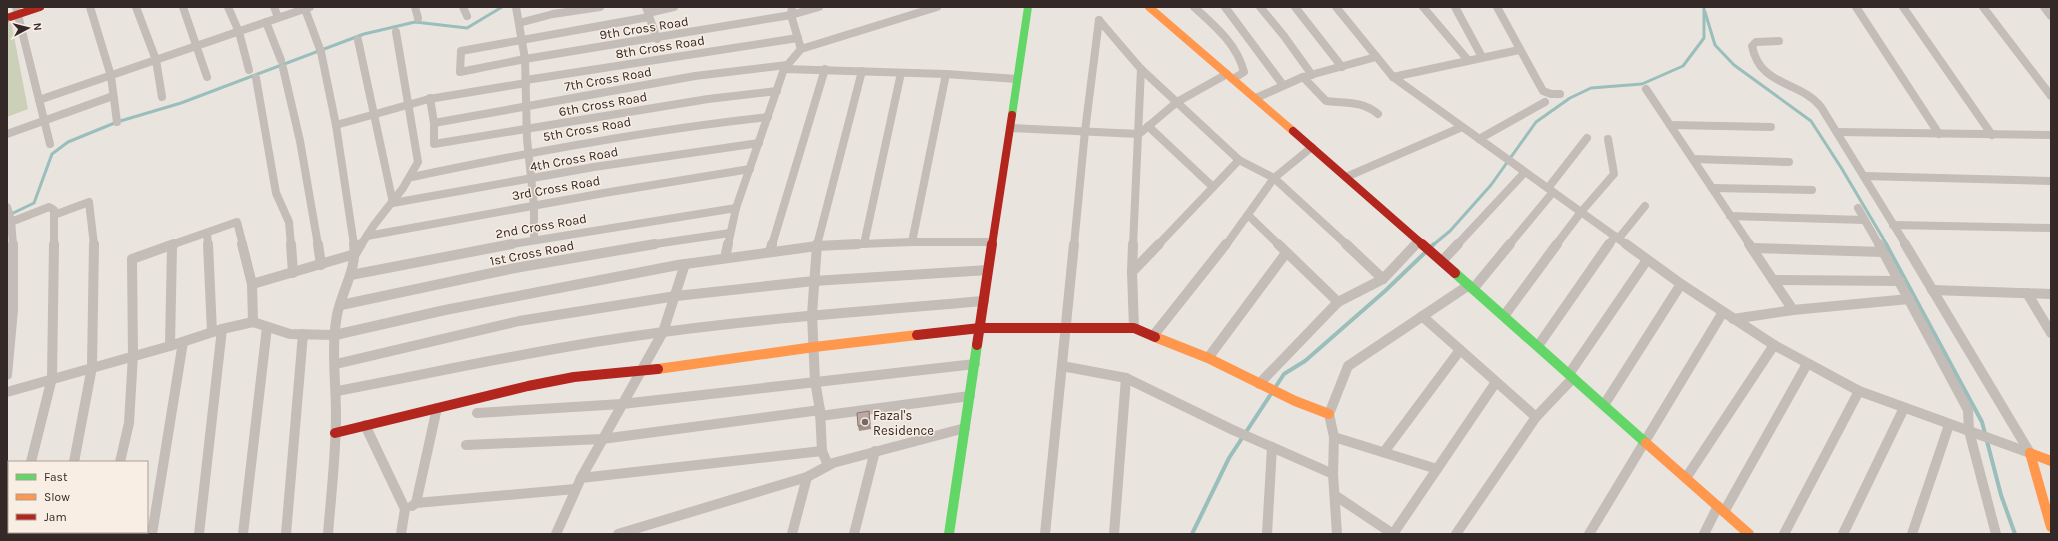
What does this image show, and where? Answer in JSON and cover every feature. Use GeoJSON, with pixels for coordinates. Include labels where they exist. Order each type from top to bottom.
{"type":"FeatureCollection","features":[{"type":"Feature","properties":{"kind":"street"},"geometry":{"type":"LineString","coordinates":[[7,18],[18,11],[40,7]]}},
{"type":"Feature","properties":{"kind":"street"},"geometry":{"type":"LineString","coordinates":[[90,7],[111,76],[117,122]]}},
{"type":"Feature","properties":{"kind":"street"},"geometry":{"type":"LineString","coordinates":[[136,7],[156,60],[162,97]]}},
{"type":"Feature","properties":{"kind":"street"},"geometry":{"type":"LineString","coordinates":[[183,7],[198,47],[207,77]]}},
{"type":"Feature","properties":{"kind":"street"},"geometry":{"type":"LineString","coordinates":[[228,7],[239,32],[249,70]]}},
{"type":"Feature","properties":{"kind":"street"},"geometry":{"type":"LineString","coordinates":[[274,7],[278,17]]}},
{"type":"Feature","properties":{"kind":"street"},"geometry":{"type":"LineString","coordinates":[[415,7],[418,18]]}},
{"type":"Feature","properties":{"kind":"street"},"geometry":{"type":"LineString","coordinates":[[463,7],[467,16]]}},
{"type":"Feature","properties":{"kind":"street"},"geometry":{"type":"LineString","coordinates":[[516,7],[525,59],[526,106],[534,206],[534,240]]}},
{"type":"Feature","properties":{"kind":"street"},"geometry":{"type":"LineString","coordinates":[[519,23],[553,14],[600,7]]}},
{"type":"Feature","properties":{"kind":"street"},"geometry":{"type":"LineString","coordinates":[[522,39],[614,25],[648,12],[674,7]]}},
{"type":"Feature","properties":{"kind":"street","name":"9th Cross Road"},"geometry":{"type":"LineString","coordinates":[[522,39],[461,51],[460,72],[525,59],[657,38],[791,11],[819,7]]}},
{"type":"Feature","properties":{"kind":"street"},"geometry":{"type":"LineString","coordinates":[[724,258],[736,208],[777,91],[786,67],[801,48],[937,7]]}},
{"type":"Feature","properties":{"kind":"street"},"geometry":{"type":"LineString","coordinates":[[949,534],[1028,7]]}},
{"type":"Feature","properties":{"kind":"street"},"geometry":{"type":"LineString","coordinates":[[1149,7],[1256,98],[1440,259],[1749,534]]}},
{"type":"Feature","properties":{"kind":"street"},"geometry":{"type":"LineString","coordinates":[[1010,128],[1139,134],[1177,102],[1244,72],[1242,62],[1230,42],[1194,7]]}},
{"type":"Feature","properties":{"kind":"street"},"geometry":{"type":"LineString","coordinates":[[1225,7],[1283,85]]}},
{"type":"Feature","properties":{"kind":"street"},"geometry":{"type":"LineString","coordinates":[[1260,7],[1284,36],[1312,75]]}},
{"type":"Feature","properties":{"kind":"street"},"geometry":{"type":"LineString","coordinates":[[1295,7],[1342,67]]}},
{"type":"Feature","properties":{"kind":"street"},"geometry":{"type":"LineString","coordinates":[[1336,7],[1393,77],[1681,284],[1774,345],[1859,391],[2051,461]]}},
{"type":"Feature","properties":{"kind":"street"},"geometry":{"type":"LineString","coordinates":[[1423,7],[1468,60]]}},
{"type":"Feature","properties":{"kind":"street"},"geometry":{"type":"LineString","coordinates":[[1455,7],[1482,57]]}},
{"type":"Feature","properties":{"kind":"street"},"geometry":{"type":"LineString","coordinates":[[1497,7],[1519,50],[1544,91],[1551,94],[1560,94]]}},
{"type":"Feature","properties":{"kind":"street"},"geometry":{"type":"LineString","coordinates":[[1856,7],[1939,134]]}},
{"type":"Feature","properties":{"kind":"street"},"geometry":{"type":"LineString","coordinates":[[1903,7],[1992,135]]}},
{"type":"Feature","properties":{"kind":"street"},"geometry":{"type":"LineString","coordinates":[[1983,7],[2051,96]]}},
{"type":"Feature","properties":{"kind":"street"},"geometry":{"type":"LineString","coordinates":[[2044,7],[2051,16]]}},
{"type":"Feature","properties":{"kind":"street"},"geometry":{"type":"LineString","coordinates":[[39,100],[198,47],[278,17],[308,8],[336,125],[356,254],[352,275],[337,314],[335,335],[337,391],[328,534]]}},
{"type":"Feature","properties":{"kind":"street"},"geometry":{"type":"LineString","coordinates":[[18,11],[50,144]]}},
{"type":"Feature","properties":{"kind":"street"},"geometry":{"type":"LineString","coordinates":[[791,11],[801,48]]}},
{"type":"Feature","properties":{"kind":"street"},"geometry":{"type":"LineString","coordinates":[[648,12],[657,38]]}},
{"type":"Feature","properties":{"kind":"street"},"geometry":{"type":"LineString","coordinates":[[1045,534],[1086,131],[1099,20],[1142,69],[1239,160],[1274,178],[1383,279]]}},
{"type":"Feature","properties":{"kind":"street"},"geometry":{"type":"LineString","coordinates":[[266,22],[282,64],[296,112],[321,265]]}},
{"type":"Feature","properties":{"kind":"street"},"geometry":{"type":"LineString","coordinates":[[252,284],[356,254],[367,236],[412,177],[418,162],[396,32]]}},
{"type":"Feature","properties":{"kind":"street","name":"8th Cross Road"},"geometry":{"type":"LineString","coordinates":[[336,125],[430,98],[798,38]]}},
{"type":"Feature","properties":{"kind":"street"},"geometry":{"type":"LineString","coordinates":[[358,40],[393,203]]}},
{"type":"Feature","properties":{"kind":"street"},"geometry":{"type":"LineString","coordinates":[[1779,41],[1756,42],[1752,46],[1752,54],[1756,66],[1816,102],[1838,132],[2030,453],[2051,527]]}},
{"type":"Feature","properties":{"kind":"street"},"geometry":{"type":"LineString","coordinates":[[1393,77],[1519,50]]}},
{"type":"Feature","properties":{"kind":"street"},"geometry":{"type":"LineString","coordinates":[[1256,98],[1283,85],[1303,78],[1376,57]]}},
{"type":"Feature","properties":{"kind":"street","name":"7th Cross Road"},"geometry":{"type":"LineString","coordinates":[[434,122],[695,76],[786,67],[946,74],[1017,79]]}},
{"type":"Feature","properties":{"kind":"street"},"geometry":{"type":"LineString","coordinates":[[770,252],[825,69]]}},
{"type":"Feature","properties":{"kind":"street"},"geometry":{"type":"LineString","coordinates":[[1134,328],[1132,272],[1142,69]]}},
{"type":"Feature","properties":{"kind":"street"},"geometry":{"type":"LineString","coordinates":[[828,466],[822,452],[820,413],[815,381],[812,315],[817,246],[862,71]]}},
{"type":"Feature","properties":{"kind":"street"},"geometry":{"type":"LineString","coordinates":[[864,244],[901,73]]}},
{"type":"Feature","properties":{"kind":"street"},"geometry":{"type":"LineString","coordinates":[[912,242],[946,74]]}},
{"type":"Feature","properties":{"kind":"street"},"geometry":{"type":"LineString","coordinates":[[256,78],[276,193],[289,222],[293,273]]}},
{"type":"Feature","properties":{"kind":"street"},"geometry":{"type":"LineString","coordinates":[[1303,78],[1326,101],[1364,104],[1378,114]]}},
{"type":"Feature","properties":{"kind":"street"},"geometry":{"type":"LineString","coordinates":[[1646,89],[1793,310]]}},
{"type":"Feature","properties":{"kind":"street","name":"6th Cross Road"},"geometry":{"type":"LineString","coordinates":[[434,122],[434,144],[528,130],[708,99],[777,91]]}},
{"type":"Feature","properties":{"kind":"street"},"geometry":{"type":"LineString","coordinates":[[7,134],[113,96]]}},
{"type":"Feature","properties":{"kind":"street"},"geometry":{"type":"LineString","coordinates":[[430,98],[434,122]]}},
{"type":"Feature","properties":{"kind":"street"},"geometry":{"type":"LineString","coordinates":[[1479,139],[1545,102]]}},
{"type":"Feature","properties":{"kind":"street","name":"5th Cross Road"},"geometry":{"type":"LineString","coordinates":[[412,177],[529,152],[696,124],[768,117]]}},
{"type":"Feature","properties":{"kind":"street"},"geometry":{"type":"LineString","coordinates":[[1670,125],[1771,127]]}},
{"type":"Feature","properties":{"kind":"street"},"geometry":{"type":"LineString","coordinates":[[1148,126],[1213,187]]}},
{"type":"Feature","properties":{"kind":"street"},"geometry":{"type":"LineString","coordinates":[[1346,177],[1462,127]]}},
{"type":"Feature","properties":{"kind":"street"},"geometry":{"type":"LineString","coordinates":[[1838,132],[2051,135]]}},
{"type":"Feature","properties":{"kind":"street"},"geometry":{"type":"LineString","coordinates":[[1337,534],[1336,496],[1333,474],[1334,437],[1329,414],[1348,366],[1422,316],[1471,287],[1550,190],[1587,138]]}},
{"type":"Feature","properties":{"kind":"street"},"geometry":{"type":"LineString","coordinates":[[1504,316],[1581,212],[1614,174],[1608,139]]}},
{"type":"Feature","properties":{"kind":"street","name":"4th Cross Road"},"geometry":{"type":"LineString","coordinates":[[393,203],[531,180],[594,167],[759,144]]}},
{"type":"Feature","properties":{"kind":"street"},"geometry":{"type":"LineString","coordinates":[[1154,336],[1248,215],[1274,178],[1312,147]]}},
{"type":"Feature","properties":{"kind":"street"},"geometry":{"type":"LineString","coordinates":[[1693,159],[1789,162]]}},
{"type":"Feature","properties":{"kind":"street"},"geometry":{"type":"LineString","coordinates":[[1132,272],[1239,160]]}},
{"type":"Feature","properties":{"kind":"street","name":"3rd Cross Road"},"geometry":{"type":"LineString","coordinates":[[367,236],[750,169]]}},
{"type":"Feature","properties":{"kind":"street"},"geometry":{"type":"LineString","coordinates":[[1440,259],[1522,170]]}},
{"type":"Feature","properties":{"kind":"street"},"geometry":{"type":"LineString","coordinates":[[1864,176],[2051,181]]}},
{"type":"Feature","properties":{"kind":"street"},"geometry":{"type":"LineString","coordinates":[[1712,188],[1812,190]]}},
{"type":"Feature","properties":{"kind":"street"},"geometry":{"type":"LineString","coordinates":[[54,215],[89,202],[94,241],[92,366],[74,461]]}},
{"type":"Feature","properties":{"kind":"street"},"geometry":{"type":"LineString","coordinates":[[1538,346],[1617,237],[1645,206]]}},
{"type":"Feature","properties":{"kind":"street"},"geometry":{"type":"LineString","coordinates":[[7,376],[14,317],[14,267],[11,221],[8,208]]}},
{"type":"Feature","properties":{"kind":"street"},"geometry":{"type":"LineString","coordinates":[[11,221],[45,208],[52,208],[54,215],[52,378],[31,461]]}},
{"type":"Feature","properties":{"kind":"street","name":"2nd Cross Road"},"geometry":{"type":"LineString","coordinates":[[352,275],[534,240],[736,208]]}},
{"type":"Feature","properties":{"kind":"street"},"geometry":{"type":"LineString","coordinates":[[1858,208],[1900,281],[1968,410],[1996,534]]}},
{"type":"Feature","properties":{"kind":"street"},"geometry":{"type":"LineString","coordinates":[[1248,215],[1338,302]]}},
{"type":"Feature","properties":{"kind":"street"},"geometry":{"type":"LineString","coordinates":[[1730,216],[1864,220]]}},
{"type":"Feature","properties":{"kind":"street"},"geometry":{"type":"LineString","coordinates":[[120,461],[129,423],[132,355],[132,259],[237,222],[252,284],[253,322]]}},
{"type":"Feature","properties":{"kind":"street"},"geometry":{"type":"LineString","coordinates":[[1893,225],[2051,228]]}},
{"type":"Feature","properties":{"kind":"street"},"geometry":{"type":"LineString","coordinates":[[206,233],[212,332]]}},
{"type":"Feature","properties":{"kind":"street","name":"1st Cross Road"},"geometry":{"type":"LineString","coordinates":[[341,305],[552,262],[730,234]]}},
{"type":"Feature","properties":{"kind":"street"},"geometry":{"type":"LineString","coordinates":[[7,392],[92,366],[170,346],[222,328],[253,322],[290,334],[335,335],[445,310],[685,264],[724,258],[817,246],[912,242],[993,242]]}},
{"type":"Feature","properties":{"kind":"street"},"geometry":{"type":"LineString","coordinates":[[1259,384],[1338,302],[1383,279],[1421,243]]}},
{"type":"Feature","properties":{"kind":"street"},"geometry":{"type":"LineString","coordinates":[[170,346],[172,246]]}},
{"type":"Feature","properties":{"kind":"street"},"geometry":{"type":"LineString","coordinates":[[1752,248],[1883,252]]}},
{"type":"Feature","properties":{"kind":"street"},"geometry":{"type":"LineString","coordinates":[[1208,358],[1286,253]]}},
{"type":"Feature","properties":{"kind":"street"},"geometry":{"type":"LineString","coordinates":[[1456,534],[1536,417],[1571,376],[1647,260]]}},
{"type":"Feature","properties":{"kind":"street"},"geometry":{"type":"LineString","coordinates":[[556,534],[575,489],[663,332],[676,296],[685,264]]}},
{"type":"Feature","properties":{"kind":"street"},"geometry":{"type":"LineString","coordinates":[[336,364],[519,321],[676,296],[814,281],[988,270]]}},
{"type":"Feature","properties":{"kind":"street"},"geometry":{"type":"LineString","coordinates":[[1773,280],[1900,281]]}},
{"type":"Feature","properties":{"kind":"street"},"geometry":{"type":"LineString","coordinates":[[1604,405],[1681,284]]}},
{"type":"Feature","properties":{"kind":"street"},"geometry":{"type":"LineString","coordinates":[[1932,290],[2051,294]]}},
{"type":"Feature","properties":{"kind":"street"},"geometry":{"type":"LineString","coordinates":[[2027,293],[2051,333]]}},
{"type":"Feature","properties":{"kind":"street"},"geometry":{"type":"LineString","coordinates":[[1733,318],[1793,310],[1909,299]]}},
{"type":"Feature","properties":{"kind":"street"},"geometry":{"type":"LineString","coordinates":[[337,391],[437,373],[525,353],[663,332],[812,315],[984,301]]}},
{"type":"Feature","properties":{"kind":"street"},"geometry":{"type":"LineString","coordinates":[[1589,534],[1723,312]]}},
{"type":"Feature","properties":{"kind":"street"},"geometry":{"type":"LineString","coordinates":[[1422,316],[1536,417]]}},
{"type":"Feature","properties":{"kind":"street"},"geometry":{"type":"LineString","coordinates":[[243,534],[267,327]]}},
{"type":"Feature","properties":{"kind":"street"},"geometry":{"type":"LineString","coordinates":[[199,534],[222,328]]}},
{"type":"Feature","properties":{"kind":"street"},"geometry":{"type":"LineString","coordinates":[[335,433],[528,386],[574,377],[642,371],[814,347],[980,328],[1134,328],[1208,358],[1294,401],[1329,414]]}},
{"type":"Feature","properties":{"kind":"street"},"geometry":{"type":"LineString","coordinates":[[286,534],[303,334]]}},
{"type":"Feature","properties":{"kind":"street"},"geometry":{"type":"LineString","coordinates":[[152,534],[183,342]]}},
{"type":"Feature","properties":{"kind":"street"},"geometry":{"type":"LineString","coordinates":[[1686,478],[1774,345]]}},
{"type":"Feature","properties":{"kind":"street"},"geometry":{"type":"LineString","coordinates":[[1384,452],[1460,350]]}},
{"type":"Feature","properties":{"kind":"street"},"geometry":{"type":"LineString","coordinates":[[477,413],[622,404],[974,364]]}},
{"type":"Feature","properties":{"kind":"street"},"geometry":{"type":"LineString","coordinates":[[1704,534],[1721,509],[1807,364]]}},
{"type":"Feature","properties":{"kind":"street"},"geometry":{"type":"LineString","coordinates":[[1062,366],[1126,378],[1233,430],[1333,474]]}},
{"type":"Feature","properties":{"kind":"street"},"geometry":{"type":"LineString","coordinates":[[1114,534],[1126,378]]}},
{"type":"Feature","properties":{"kind":"street"},"geometry":{"type":"LineString","coordinates":[[1336,496],[1393,534],[1496,382]]}},
{"type":"Feature","properties":{"kind":"street"},"geometry":{"type":"LineString","coordinates":[[1784,534],[1859,391]]}},
{"type":"Feature","properties":{"kind":"street"},"geometry":{"type":"LineString","coordinates":[[466,445],[602,439],[970,396]]}},
{"type":"Feature","properties":{"kind":"street"},"geometry":{"type":"LineString","coordinates":[[416,503],[437,408]]}},
{"type":"Feature","properties":{"kind":"street"},"geometry":{"type":"LineString","coordinates":[[1843,534],[1904,408]]}},
{"type":"Feature","properties":{"kind":"street"},"geometry":{"type":"LineString","coordinates":[[365,425],[405,509],[401,534]]}},
{"type":"Feature","properties":{"kind":"street"},"geometry":{"type":"LineString","coordinates":[[1912,534],[1949,425]]}},
{"type":"Feature","properties":{"kind":"street"},"geometry":{"type":"LineString","coordinates":[[618,534],[807,477],[828,466],[875,451],[965,428]]}},
{"type":"Feature","properties":{"kind":"street"},"geometry":{"type":"LineString","coordinates":[[1334,437],[1437,469]]}},
{"type":"Feature","properties":{"kind":"street"},"geometry":{"type":"LineString","coordinates":[[1267,534],[1272,447]]}},
{"type":"Feature","properties":{"kind":"street"},"geometry":{"type":"LineString","coordinates":[[854,534],[875,451]]}},
{"type":"Feature","properties":{"kind":"street"},"geometry":{"type":"LineString","coordinates":[[581,478],[822,452]]}},
{"type":"Feature","properties":{"kind":"street"},"geometry":{"type":"LineString","coordinates":[[792,534],[807,477]]}},
{"type":"Feature","properties":{"kind":"street"},"geometry":{"type":"LineString","coordinates":[[405,509],[416,503],[575,489]]}},
{"type":"Feature","properties":{"kind":"green space"},"geometry":{"type":"Polygon","coordinates":[[[11,21],[28,109],[7,117],[7,22],[11,21]]]}},
{"type":"Feature","properties":{"kind":"building","name":"Fazal's Residence"},"geometry":{"type":"Polygon","coordinates":[[[869,411],[870,424],[858,426],[857,413],[869,411]]]}},
{"type":"Feature","properties":{"kind":"waterway"},"geometry":{"type":"LineString","coordinates":[[9,215],[34,203],[52,154],[68,142],[117,122],[181,103],[364,34],[415,22],[467,28],[502,7]]}},
{"type":"Feature","properties":{"kind":"waterway"},"geometry":{"type":"LineString","coordinates":[[1433,245],[1450,231],[1491,185],[1536,122],[1570,98],[1591,88],[1642,84],[1683,66],[1704,38],[1704,7]]}},
{"type":"Feature","properties":{"kind":"waterway"},"geometry":{"type":"LineString","coordinates":[[1705,12],[1715,45],[1734,65],[1811,121],[1842,169],[1887,245]]}},
{"type":"Feature","properties":{"kind":"waterway"},"geometry":{"type":"LineString","coordinates":[[1192,534],[1229,458],[1284,374],[1305,361],[1385,291],[1434,244]]}},
{"type":"Feature","properties":{"kind":"waterway"},"geometry":{"type":"LineString","coordinates":[[1886,244],[1982,422],[2001,495],[2015,534]]}},
{"type":"Feature","properties":{"kind":"traffic: fast"},"geometry":{"type":"LineString","coordinates":[[1012,115],[1028,7]]}},
{"type":"Feature","properties":{"kind":"traffic: fast"},"geometry":{"type":"LineString","coordinates":[[1455,273],[1646,443]]}},
{"type":"Feature","properties":{"kind":"traffic: fast"},"geometry":{"type":"LineString","coordinates":[[949,534],[977,345]]}},
{"type":"Feature","properties":{"kind":"traffic: slow"},"geometry":{"type":"LineString","coordinates":[[1149,7],[1293,131]]}},
{"type":"Feature","properties":{"kind":"traffic: slow"},"geometry":{"type":"LineString","coordinates":[[658,369],[814,347],[917,335]]}},
{"type":"Feature","properties":{"kind":"traffic: slow"},"geometry":{"type":"LineString","coordinates":[[1155,337],[1208,358],[1295,401],[1329,414]]}},
{"type":"Feature","properties":{"kind":"traffic: slow"},"geometry":{"type":"LineString","coordinates":[[1646,443],[1749,534]]}},
{"type":"Feature","properties":{"kind":"traffic: slow"},"geometry":{"type":"LineString","coordinates":[[2030,453],[2051,527]]}},
{"type":"Feature","properties":{"kind":"traffic: slow"},"geometry":{"type":"LineString","coordinates":[[2030,453],[2051,461]]}},
{"type":"Feature","properties":{"kind":"traffic: jam"},"geometry":{"type":"LineString","coordinates":[[7,18],[40,7]]}},
{"type":"Feature","properties":{"kind":"traffic: jam"},"geometry":{"type":"LineString","coordinates":[[977,345],[1012,115]]}},
{"type":"Feature","properties":{"kind":"traffic: jam"},"geometry":{"type":"LineString","coordinates":[[1293,131],[1455,273]]}},
{"type":"Feature","properties":{"kind":"traffic: jam"},"geometry":{"type":"LineString","coordinates":[[917,335],[980,328],[1134,328],[1155,337]]}},
{"type":"Feature","properties":{"kind":"traffic: jam"},"geometry":{"type":"LineString","coordinates":[[335,433],[528,386],[574,377],[658,369]]}},
{"type":"Feature","properties":{"kind":"place","name":"Fazal's Residence"},"geometry":{"type":"Point","coordinates":[865,422]}}]}
